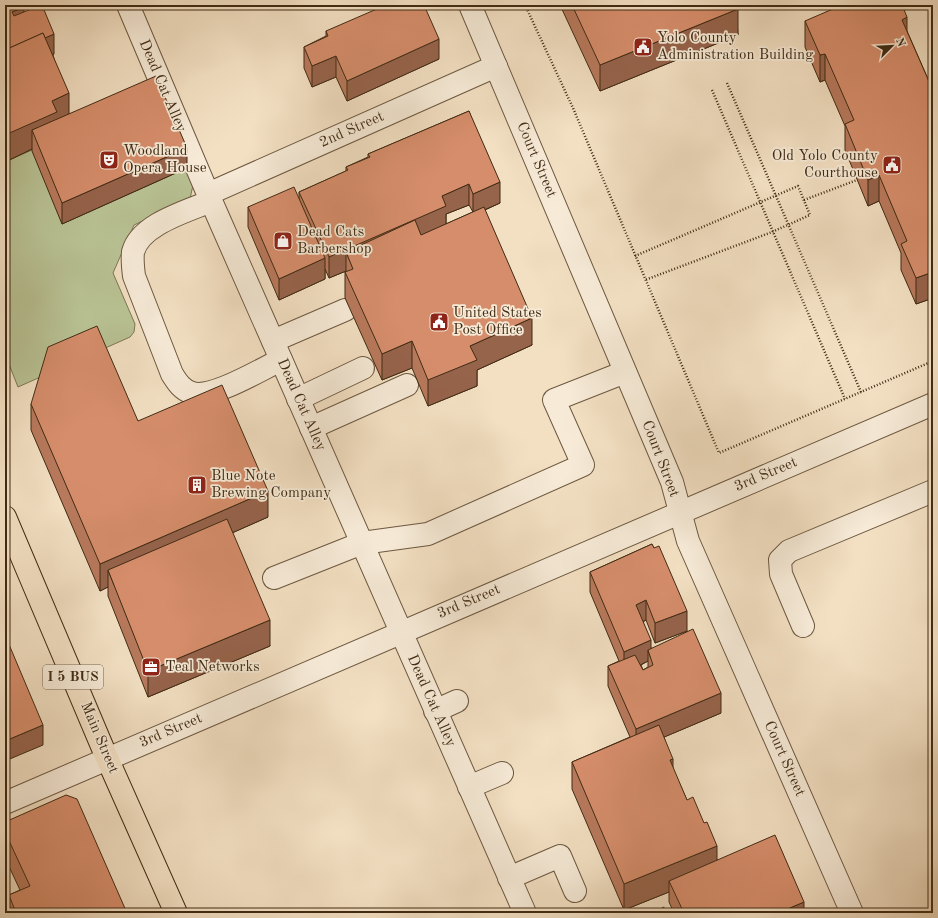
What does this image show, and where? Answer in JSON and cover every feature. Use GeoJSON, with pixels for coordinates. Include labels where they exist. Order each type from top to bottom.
{"type":"FeatureCollection","features":[{"type":"Feature","properties":{"kind":"main road","name":"Main Street"},"geometry":{"type":"LineString","coordinates":[[5,517],[107,758],[176,913]]}},
{"type":"Feature","properties":{"kind":"street","name":"Dead Cat Alley"},"geometry":{"type":"LineString","coordinates":[[128,5],[210,198],[525,913]]}},
{"type":"Feature","properties":{"kind":"street","name":"Court Street"},"geometry":{"type":"LineString","coordinates":[[470,5],[624,372],[672,482],[688,541],[852,913]]}},
{"type":"Feature","properties":{"kind":"street","name":"2nd Street"},"geometry":{"type":"LineString","coordinates":[[277,350],[216,391],[202,394],[191,393],[180,386],[172,374],[134,276],[132,263],[134,250],[148,230],[210,198],[496,66]]}},
{"type":"Feature","properties":{"kind":"street"},"geometry":{"type":"LineString","coordinates":[[277,350],[345,310]]}},
{"type":"Feature","properties":{"kind":"street"},"geometry":{"type":"LineString","coordinates":[[298,399],[363,368]]}},
{"type":"Feature","properties":{"kind":"street"},"geometry":{"type":"LineString","coordinates":[[274,578],[362,543],[428,534],[583,465],[554,400],[624,372]]}},
{"type":"Feature","properties":{"kind":"street"},"geometry":{"type":"LineString","coordinates":[[311,428],[407,385]]}},
{"type":"Feature","properties":{"kind":"street","name":"3rd Street"},"geometry":{"type":"LineString","coordinates":[[5,803],[401,631],[933,404]]}},
{"type":"Feature","properties":{"kind":"street"},"geometry":{"type":"LineString","coordinates":[[803,626],[782,574],[780,560],[789,551],[933,491]]}},
{"type":"Feature","properties":{"kind":"street"},"geometry":{"type":"LineString","coordinates":[[435,711],[457,701]]}},
{"type":"Feature","properties":{"kind":"street"},"geometry":{"type":"LineString","coordinates":[[469,787],[502,773]]}},
{"type":"Feature","properties":{"kind":"street"},"geometry":{"type":"LineString","coordinates":[[509,878],[560,856],[575,891]]}},
{"type":"Feature","properties":{"kind":"path"},"geometry":{"type":"LineString","coordinates":[[525,5],[574,108],[719,453],[933,361]]}},
{"type":"Feature","properties":{"kind":"path"},"geometry":{"type":"LineString","coordinates":[[726,83],[862,392]]}},
{"type":"Feature","properties":{"kind":"path"},"geometry":{"type":"LineString","coordinates":[[712,90],[845,399]]}},
{"type":"Feature","properties":{"kind":"path"},"geometry":{"type":"LineString","coordinates":[[804,200],[857,180]]}},
{"type":"Feature","properties":{"kind":"path"},"geometry":{"type":"LineString","coordinates":[[635,256],[798,186],[804,200],[810,215],[772,232],[645,280]]}},
{"type":"Feature","properties":{"kind":"path"},"geometry":{"type":"LineString","coordinates":[[662,907],[665,913]]}},
{"type":"Feature","properties":{"kind":"green space"},"geometry":{"type":"Polygon","coordinates":[[[155,95],[193,185],[190,199],[134,225],[113,273],[135,324],[134,332],[130,337],[18,387],[5,354],[5,162],[155,95]]]}},
{"type":"Feature","properties":{"kind":"building"},"geometry":{"type":"Polygon","coordinates":[[[5,5],[23,5],[24,7],[12,12],[14,16],[42,5],[54,34],[45,38],[43,33],[5,50],[5,5]]]}},
{"type":"Feature","properties":{"kind":"building"},"geometry":{"type":"Polygon","coordinates":[[[386,5],[424,5],[439,39],[347,81],[336,56],[312,66],[304,47],[328,36],[326,31],[386,5]]]}},
{"type":"Feature","properties":{"kind":"building"},"geometry":{"type":"Polygon","coordinates":[[[572,5],[736,5],[738,9],[600,65],[572,5]]]}},
{"type":"Feature","properties":{"kind":"building","name":"Old Yolo County Courthouse"},"geometry":{"type":"Polygon","coordinates":[[[842,5],[902,5],[907,17],[902,20],[931,86],[933,85],[933,272],[916,278],[901,244],[907,241],[879,175],[868,180],[845,124],[854,120],[825,54],[820,55],[805,21],[842,5]]]}},
{"type":"Feature","properties":{"kind":"building"},"geometry":{"type":"Polygon","coordinates":[[[43,33],[69,93],[52,101],[57,112],[5,135],[5,50],[43,33]]]}},
{"type":"Feature","properties":{"kind":"building","name":"Woodland Opera House"},"geometry":{"type":"Polygon","coordinates":[[[156,76],[187,148],[62,203],[32,130],[156,76]]]}},
{"type":"Feature","properties":{"kind":"building"},"geometry":{"type":"Polygon","coordinates":[[[469,111],[500,182],[473,194],[469,184],[442,196],[446,206],[329,257],[299,192],[348,170],[346,167],[370,157],[368,154],[469,111]]]}},
{"type":"Feature","properties":{"kind":"building"},"geometry":{"type":"Polygon","coordinates":[[[294,187],[325,258],[279,279],[248,207],[294,187]]]}},
{"type":"Feature","properties":{"kind":"building","name":"United States Post Office"},"geometry":{"type":"Polygon","coordinates":[[[484,207],[532,318],[470,346],[477,360],[428,380],[412,341],[382,354],[345,272],[353,269],[346,252],[415,220],[421,235],[484,207]]]}},
{"type":"Feature","properties":{"kind":"building"},"geometry":{"type":"Polygon","coordinates":[[[97,326],[138,421],[222,385],[268,491],[100,564],[31,404],[48,347],[97,326]]]}},
{"type":"Feature","properties":{"kind":"building"},"geometry":{"type":"Polygon","coordinates":[[[227,519],[270,620],[148,671],[108,570],[227,519]]]}},
{"type":"Feature","properties":{"kind":"building"},"geometry":{"type":"Polygon","coordinates":[[[652,544],[654,548],[659,546],[687,611],[655,623],[646,600],[636,605],[651,640],[624,652],[590,572],[652,544]]]}},
{"type":"Feature","properties":{"kind":"building"},"geometry":{"type":"Polygon","coordinates":[[[693,629],[721,693],[636,729],[608,666],[635,655],[643,670],[653,665],[648,650],[693,629]]]}},
{"type":"Feature","properties":{"kind":"building"},"geometry":{"type":"Polygon","coordinates":[[[5,635],[43,725],[5,741],[5,635]]]}},
{"type":"Feature","properties":{"kind":"building"},"geometry":{"type":"Polygon","coordinates":[[[659,725],[673,759],[670,760],[687,800],[693,797],[704,823],[707,822],[717,846],[624,884],[572,762],[659,725]]]}},
{"type":"Feature","properties":{"kind":"building"},"geometry":{"type":"Polygon","coordinates":[[[66,795],[77,799],[127,913],[16,913],[9,895],[30,886],[5,832],[5,822],[66,795]]]}},
{"type":"Feature","properties":{"kind":"building"},"geometry":{"type":"Polygon","coordinates":[[[775,835],[804,902],[778,913],[684,913],[669,881],[775,835]]]}},
{"type":"Feature","properties":{"kind":"place","name":"Yolo County Administration Building"},"geometry":{"type":"Point","coordinates":[643,47]}},
{"type":"Feature","properties":{"kind":"place","name":"Woodland Opera House"},"geometry":{"type":"Point","coordinates":[109,160]}},
{"type":"Feature","properties":{"kind":"place","name":"Old Yolo County Courthouse"},"geometry":{"type":"Point","coordinates":[892,165]}},
{"type":"Feature","properties":{"kind":"place","name":"Dead Cats Barbershop"},"geometry":{"type":"Point","coordinates":[283,241]}},
{"type":"Feature","properties":{"kind":"place","name":"United States Post Office"},"geometry":{"type":"Point","coordinates":[439,322]}},
{"type":"Feature","properties":{"kind":"place","name":"Blue Note Brewing Company"},"geometry":{"type":"Point","coordinates":[197,485]}},
{"type":"Feature","properties":{"kind":"place","name":"Teal Networks"},"geometry":{"type":"Point","coordinates":[151,667]}}]}
